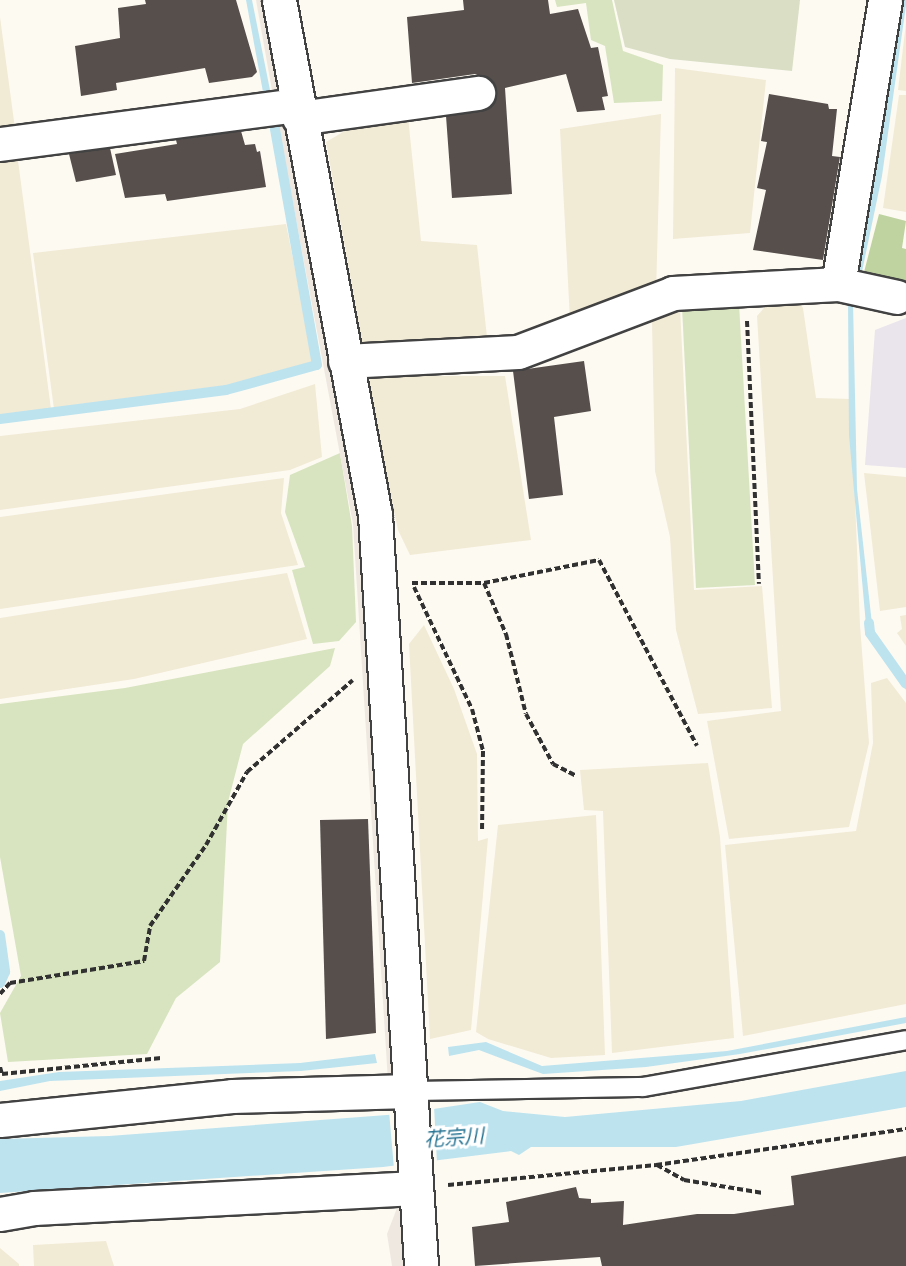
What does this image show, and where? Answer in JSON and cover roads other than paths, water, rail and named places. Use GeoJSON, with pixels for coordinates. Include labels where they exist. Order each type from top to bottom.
{"type":"FeatureCollection","features":[{"type":"Feature","properties":{"kind":"street"},"geometry":{"type":"LineString","coordinates":[[279,0],[375,515],[397,586],[414,1182],[421,1266]]}},
{"type":"Feature","properties":{"kind":"street"},"geometry":{"type":"LineString","coordinates":[[838,284],[885,0]]}},
{"type":"Feature","properties":{"kind":"street"},"geometry":{"type":"LineString","coordinates":[[0,144],[478,93]]}},
{"type":"Feature","properties":{"kind":"street"},"geometry":{"type":"LineString","coordinates":[[345,361],[518,352],[673,293],[838,284],[897,297]]}},
{"type":"Feature","properties":{"kind":"street"},"geometry":{"type":"LineString","coordinates":[[0,1120],[232,1096],[411,1094]]}},
{"type":"Feature","properties":{"kind":"street"},"geometry":{"type":"LineString","coordinates":[[0,1214],[34,1208],[414,1182]]}},
{"type":"Feature","properties":{"kind":"lane"},"geometry":{"type":"LineString","coordinates":[[411,1094],[643,1087],[906,1040]]}},
{"type":"Feature","properties":{"kind":"water"},"geometry":{"type":"Polygon","coordinates":[[[246,0],[252,0],[270,90],[263,92],[246,0]]]}},
{"type":"Feature","properties":{"kind":"water"},"geometry":{"type":"Polygon","coordinates":[[[899,0],[906,0],[906,5],[882,176],[860,281],[854,278],[899,0]]]}},
{"type":"Feature","properties":{"kind":"water"},"geometry":{"type":"Polygon","coordinates":[[[848,302],[853,302],[857,489],[873,633],[867,636],[849,435],[848,302]]]}},
{"type":"Feature","properties":{"kind":"water"},"geometry":{"type":"Polygon","coordinates":[[[890,654],[906,677],[906,690],[883,658],[890,654]]]}},
{"type":"Feature","properties":{"kind":"water"},"geometry":{"type":"Polygon","coordinates":[[[906,1017],[906,1023],[740,1054],[646,1067],[543,1074],[479,1050],[449,1056],[448,1047],[486,1042],[542,1066],[727,1051],[906,1017]]]}},
{"type":"Feature","properties":{"kind":"water"},"geometry":{"type":"Polygon","coordinates":[[[375,1054],[377,1063],[301,1071],[50,1081],[0,1091],[0,1081],[59,1072],[300,1063],[375,1054]]]}},
{"type":"Feature","properties":{"kind":"water","name":"花宗川"},"geometry":{"type":"Polygon","coordinates":[[[906,1071],[906,1107],[676,1147],[531,1147],[519,1155],[511,1151],[383,1167],[0,1193],[0,1139],[109,1136],[400,1114],[480,1102],[503,1111],[565,1117],[741,1101],[906,1071]]]}},
{"type":"Feature","properties":{"kind":"waterway"},"geometry":{"type":"LineString","coordinates":[[0,419],[226,390],[317,365],[274,124]]}},
{"type":"Feature","properties":{"kind":"waterway"},"geometry":{"type":"LineString","coordinates":[[869,623],[870,633],[906,684]]}},
{"type":"Feature","properties":{"kind":"waterway"},"geometry":{"type":"LineString","coordinates":[[0,935],[5,972],[0,983]]}}]}
